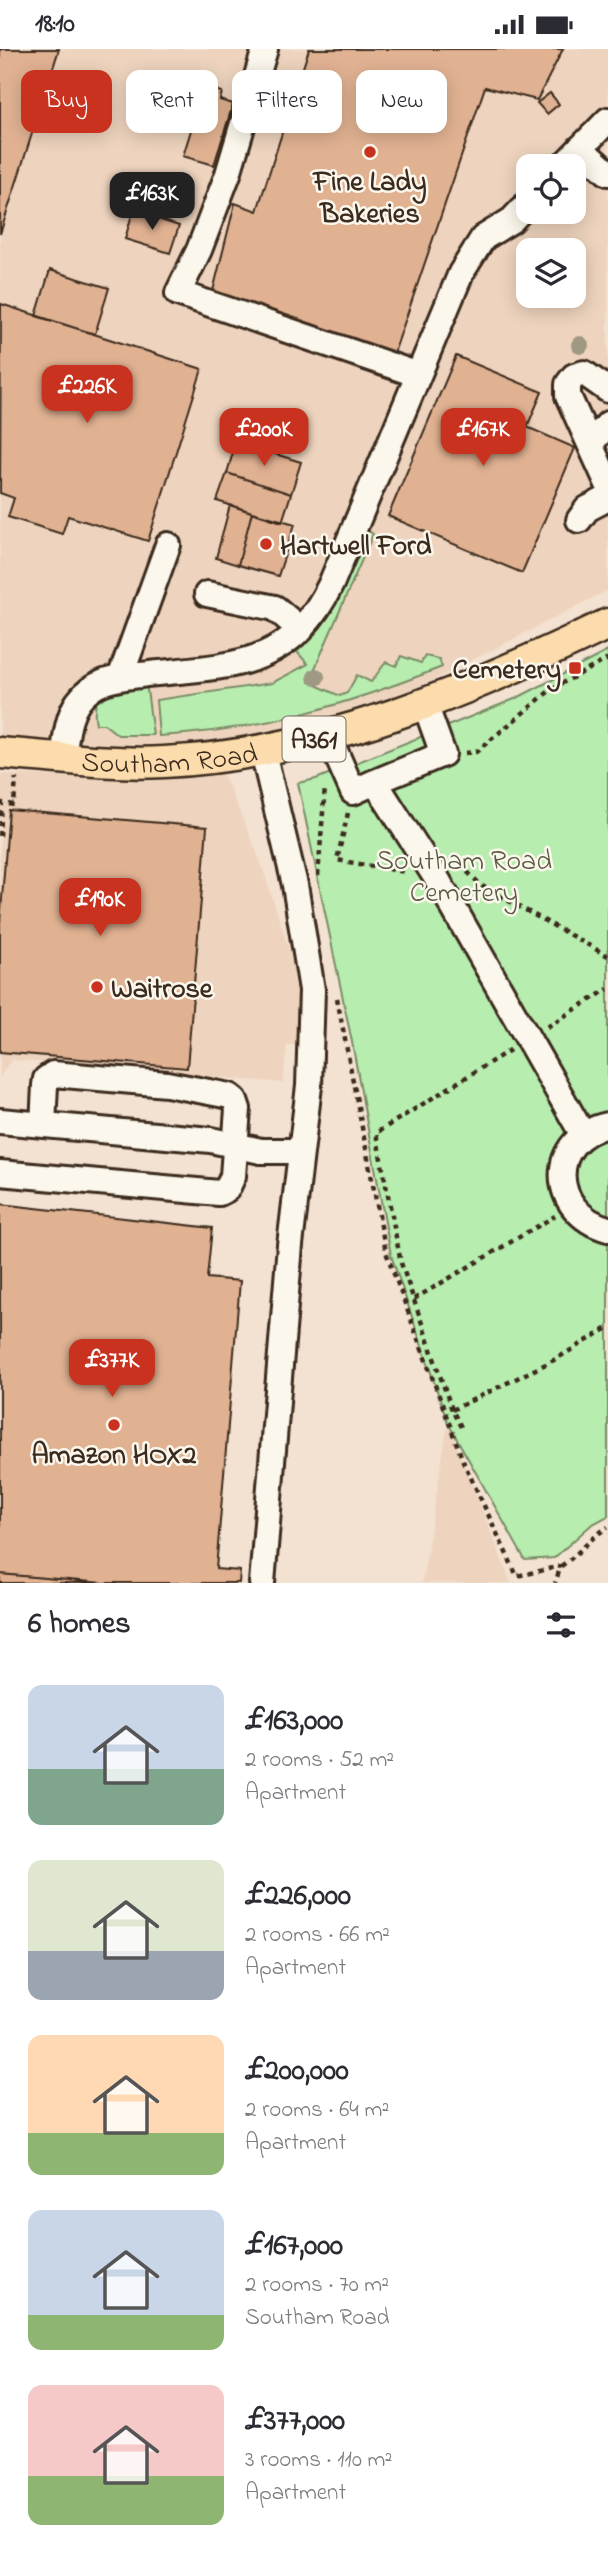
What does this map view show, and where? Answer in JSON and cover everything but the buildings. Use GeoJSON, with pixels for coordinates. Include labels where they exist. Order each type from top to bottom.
{"type":"FeatureCollection","features":[{"type":"Feature","properties":{"kind":"main road","name":"Southam Road"},"geometry":{"type":"LineString","coordinates":[[8,762],[64,758],[162,762],[262,752],[328,735],[425,704],[490,678],[608,624]]}},
{"type":"Feature","properties":{"kind":"lane"},"geometry":{"type":"LineString","coordinates":[[265,49],[228,174],[199,250],[178,293],[416,375]]}},
{"type":"Feature","properties":{"kind":"lane"},"geometry":{"type":"LineString","coordinates":[[574,154],[608,120]]}},
{"type":"Feature","properties":{"kind":"lane"},"geometry":{"type":"LineString","coordinates":[[580,148],[608,173]]}},
{"type":"Feature","properties":{"kind":"lane"},"geometry":{"type":"LineString","coordinates":[[64,758],[68,725],[77,703],[97,684],[120,678],[246,661],[286,644],[301,630],[331,583],[461,273],[483,238],[516,216]]}},
{"type":"Feature","properties":{"kind":"lane"},"geometry":{"type":"LineString","coordinates":[[608,390],[584,373],[574,376],[568,384],[568,396],[608,484]]}},
{"type":"Feature","properties":{"kind":"lane"},"geometry":{"type":"LineString","coordinates":[[590,444],[608,424]]}},
{"type":"Feature","properties":{"kind":"lane"},"geometry":{"type":"LineString","coordinates":[[579,520],[587,509],[608,498]]}},
{"type":"Feature","properties":{"kind":"lane"},"geometry":{"type":"LineString","coordinates":[[120,678],[146,579],[168,545]]}},
{"type":"Feature","properties":{"kind":"lane"},"geometry":{"type":"LineString","coordinates":[[207,594],[275,608],[301,630]]}},
{"type":"Feature","properties":{"kind":"lane"},"geometry":{"type":"LineString","coordinates":[[364,787],[443,754],[425,704]]}},
{"type":"Feature","properties":{"kind":"lane"},"geometry":{"type":"LineString","coordinates":[[328,735],[364,787],[437,879],[583,1135]]}},
{"type":"Feature","properties":{"kind":"lane"},"geometry":{"type":"LineString","coordinates":[[262,752],[295,885],[313,990],[309,1086],[290,1245],[262,1583]]}},
{"type":"Feature","properties":{"kind":"lane"},"geometry":{"type":"LineString","coordinates":[[0,1173],[219,1193],[231,1185],[238,1109],[235,1100],[219,1093],[167,1084],[53,1074],[45,1085],[43,1125]]}},
{"type":"Feature","properties":{"kind":"lane"},"geometry":{"type":"LineString","coordinates":[[0,1121],[211,1140],[261,1151],[301,1151]]}},
{"type":"Feature","properties":{"kind":"lane"},"geometry":{"type":"LineString","coordinates":[[608,1125],[583,1135],[572,1146],[562,1176],[564,1192],[571,1206],[581,1217],[608,1229]]}},
{"type":"Feature","properties":{"kind":"path"},"geometry":{"type":"LineString","coordinates":[[443,754],[476,752],[553,688],[608,659]]}},
{"type":"Feature","properties":{"kind":"path"},"geometry":{"type":"LineString","coordinates":[[0,836],[2,803],[15,806],[8,762]]}},
{"type":"Feature","properties":{"kind":"path"},"geometry":{"type":"LineString","coordinates":[[318,880],[326,775]]}},
{"type":"Feature","properties":{"kind":"path"},"geometry":{"type":"LineString","coordinates":[[364,787],[337,860],[437,879]]}},
{"type":"Feature","properties":{"kind":"path"},"geometry":{"type":"LineString","coordinates":[[443,849],[482,887],[608,956]]}},
{"type":"Feature","properties":{"kind":"path"},"geometry":{"type":"LineString","coordinates":[[335,987],[386,1252],[463,1461],[517,1576],[561,1566],[608,1527]]}},
{"type":"Feature","properties":{"kind":"path"},"geometry":{"type":"LineString","coordinates":[[461,1427],[452,1410],[401,1263],[376,1133],[608,989]]}},
{"type":"Feature","properties":{"kind":"path"},"geometry":{"type":"LineString","coordinates":[[414,1299],[571,1206]]}},
{"type":"Feature","properties":{"kind":"path"},"geometry":{"type":"LineString","coordinates":[[452,1410],[556,1359],[608,1328]]}},
{"type":"Feature","properties":{"kind":"path"},"geometry":{"type":"LineString","coordinates":[[555,1583],[561,1566]]}},
{"type":"Feature","properties":{"kind":"shaded area"},"geometry":{"type":"Polygon","coordinates":[[[0,49],[608,49],[608,590],[328,735],[64,758],[0,752],[0,49]]]}},
{"type":"Feature","properties":{"kind":"shaded area"},"geometry":{"type":"Polygon","coordinates":[[[223,773],[260,860],[297,973],[303,1045],[287,1045],[283,1083],[11,1060],[0,1077],[0,774],[78,776],[223,773]]]}},
{"type":"Feature","properties":{"kind":"shaded area"},"geometry":{"type":"Polygon","coordinates":[[[448,1423],[511,1583],[422,1583],[448,1423]]]}},
{"type":"Feature","properties":{"kind":"green space"},"geometry":{"type":"Polygon","coordinates":[[[365,528],[373,534],[309,682],[340,696],[347,693],[357,675],[371,682],[386,662],[396,666],[401,656],[421,663],[425,656],[439,659],[442,667],[338,704],[269,722],[159,736],[156,700],[272,683],[308,664],[297,652],[331,611],[365,528]]]}},
{"type":"Feature","properties":{"kind":"green space","name":"Southam Road Cemetery"},"geometry":{"type":"Polygon","coordinates":[[[608,651],[608,1516],[591,1525],[554,1558],[525,1560],[448,1423],[391,1255],[352,1042],[298,783],[316,779],[517,698],[608,651]]]}},
{"type":"Feature","properties":{"kind":"green space"},"geometry":{"type":"Polygon","coordinates":[[[146,682],[153,735],[118,735],[104,724],[96,724],[95,711],[101,695],[116,687],[146,682]]]}},
{"type":"Feature","properties":{"kind":"place","name":"Fine Lady Bakeries"},"geometry":{"type":"Point","coordinates":[370,152]}},
{"type":"Feature","properties":{"kind":"place","name":"Hartwell Ford"},"geometry":{"type":"Point","coordinates":[266,544]}},
{"type":"Feature","properties":{"kind":"place","name":"Cemetery"},"geometry":{"type":"Point","coordinates":[575,668]}},
{"type":"Feature","properties":{"kind":"place","name":"Waitrose"},"geometry":{"type":"Point","coordinates":[97,987]}},
{"type":"Feature","properties":{"kind":"place","name":"Amazon HOX2"},"geometry":{"type":"Point","coordinates":[114,1425]}}]}
